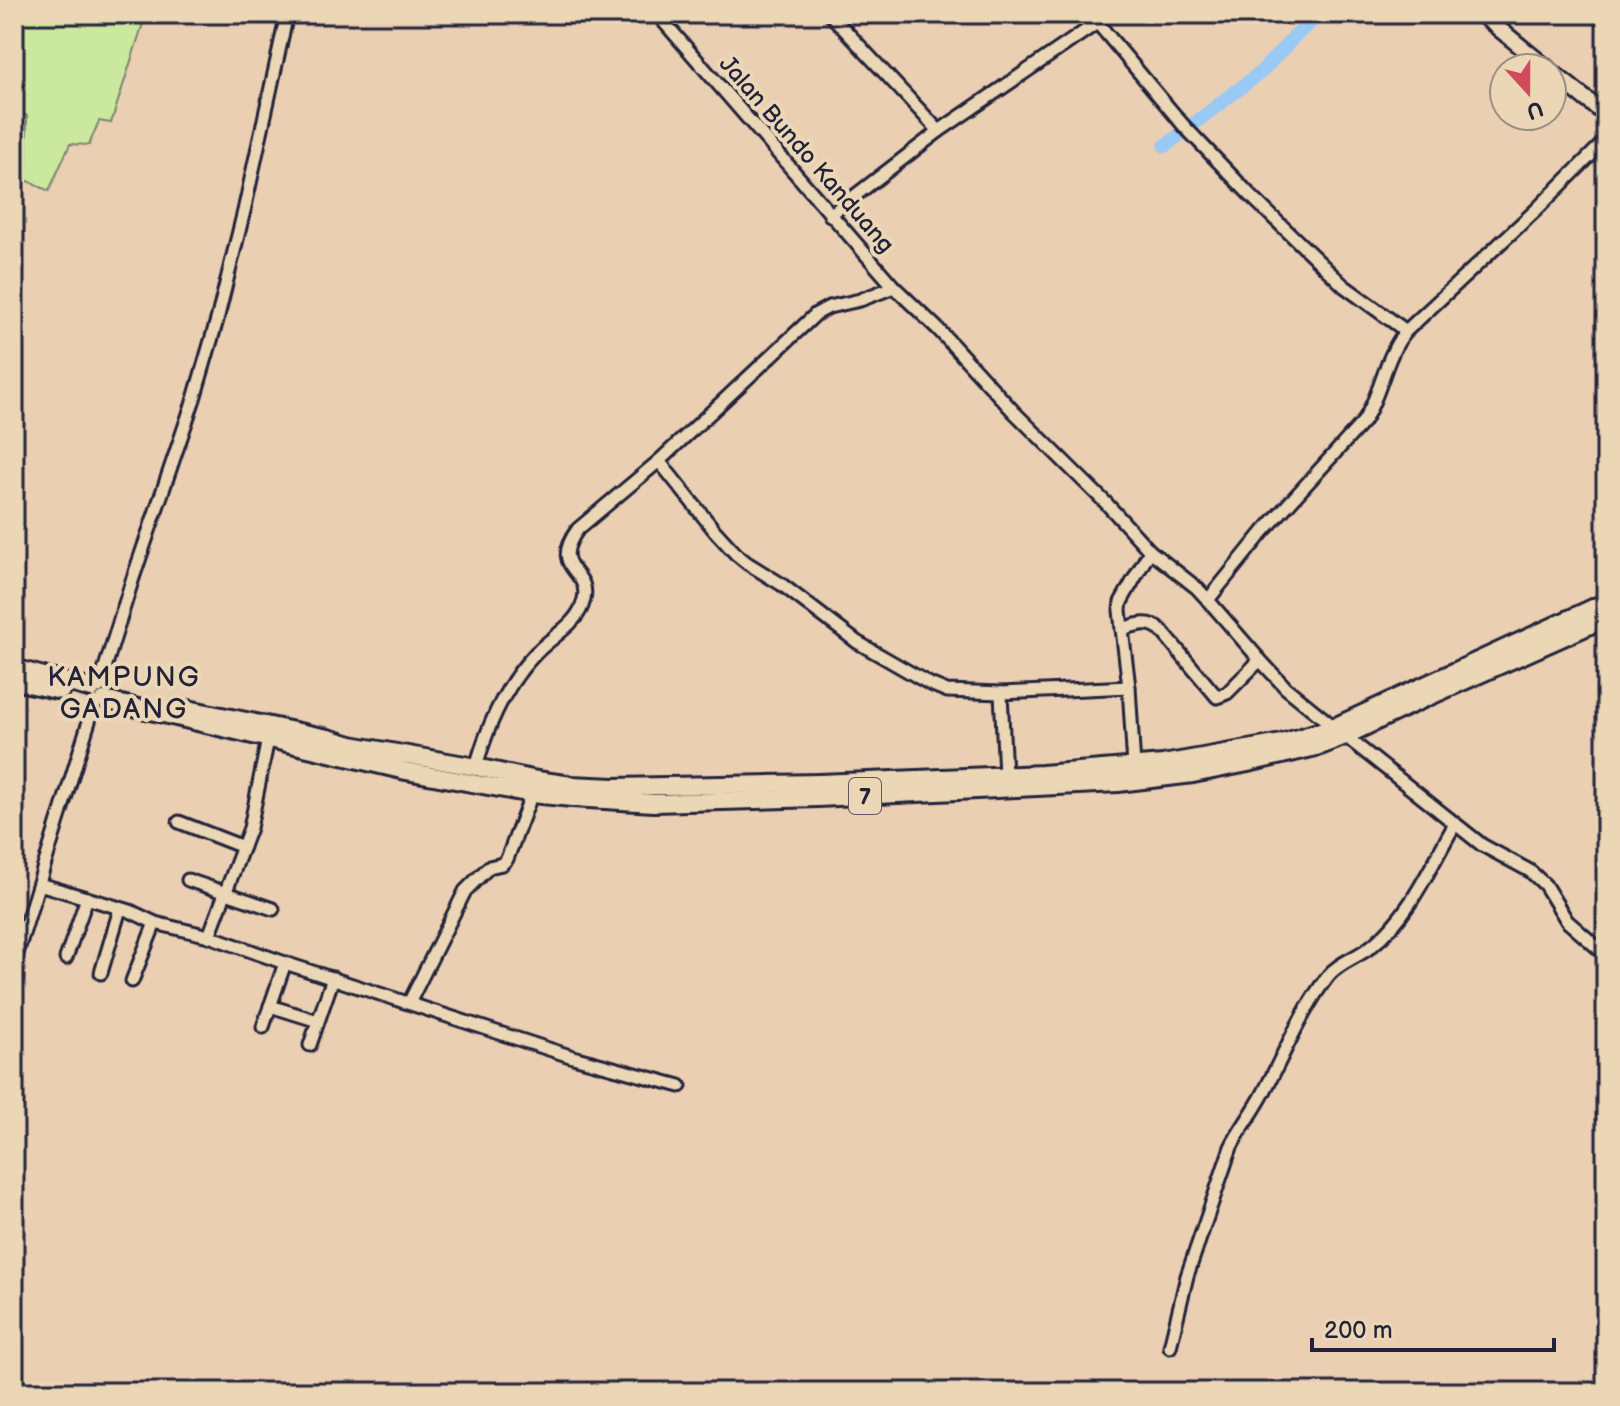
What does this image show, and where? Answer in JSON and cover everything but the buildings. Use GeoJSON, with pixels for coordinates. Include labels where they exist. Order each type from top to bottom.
{"type":"FeatureCollection","features":[{"type":"Feature","properties":{"kind":"highway","name":"7"},"geometry":{"type":"LineString","coordinates":[[98,694],[268,739],[406,771],[534,787],[818,790],[1118,783],[1340,732],[1530,644],[1606,602]]}},
{"type":"Feature","properties":{"kind":"highway","name":"7"},"geometry":{"type":"LineString","coordinates":[[1530,644],[1603,624]]}},
{"type":"Feature","properties":{"kind":"highway"},"geometry":{"type":"LineString","coordinates":[[14,668],[98,694]]}},
{"type":"Feature","properties":{"kind":"highway"},"geometry":{"type":"LineString","coordinates":[[14,681],[98,694]]}},
{"type":"Feature","properties":{"kind":"highway","name":"7"},"geometry":{"type":"LineString","coordinates":[[98,694],[476,767],[534,787]]}},
{"type":"Feature","properties":{"kind":"highway","name":"7"},"geometry":{"type":"LineString","coordinates":[[818,790],[1134,767],[1193,767]]}},
{"type":"Feature","properties":{"kind":"main road"},"geometry":{"type":"LineString","coordinates":[[1481,14],[1527,52]]}},
{"type":"Feature","properties":{"kind":"main road"},"geometry":{"type":"LineString","coordinates":[[1568,85],[1606,115]]}},
{"type":"Feature","properties":{"kind":"street"},"geometry":{"type":"LineString","coordinates":[[14,963],[132,581],[194,399],[217,320],[287,14]]}},
{"type":"Feature","properties":{"kind":"street","name":"Jalan Bundo Kanduang"},"geometry":{"type":"LineString","coordinates":[[657,14],[894,287],[1150,551],[1197,588],[1286,688],[1482,845],[1530,871],[1545,885],[1567,921],[1606,955]]}},
{"type":"Feature","properties":{"kind":"street"},"geometry":{"type":"LineString","coordinates":[[830,14],[939,131]]}},
{"type":"Feature","properties":{"kind":"street"},"geometry":{"type":"LineString","coordinates":[[830,215],[1093,18],[1187,129],[1252,197],[1334,277],[1406,331]]}},
{"type":"Feature","properties":{"kind":"street"},"geometry":{"type":"LineString","coordinates":[[1208,600],[1263,532],[1363,422],[1390,355],[1406,331],[1606,140]]}},
{"type":"Feature","properties":{"kind":"street"},"geometry":{"type":"LineString","coordinates":[[476,767],[495,713],[521,672],[580,610],[585,587],[566,557],[569,540],[578,529],[659,461],[816,314],[894,287]]}},
{"type":"Feature","properties":{"kind":"street"},"geometry":{"type":"LineString","coordinates":[[659,461],[736,554],[857,642],[930,684],[947,691],[1001,693],[1129,687]]}},
{"type":"Feature","properties":{"kind":"street"},"geometry":{"type":"LineString","coordinates":[[1134,767],[1120,610],[1121,602],[1150,551]]}},
{"type":"Feature","properties":{"kind":"street"},"geometry":{"type":"LineString","coordinates":[[1122,629],[1155,624],[1217,697],[1227,693],[1260,660]]}},
{"type":"Feature","properties":{"kind":"street"},"geometry":{"type":"LineString","coordinates":[[1001,693],[1005,775]]}},
{"type":"Feature","properties":{"kind":"street"},"geometry":{"type":"LineString","coordinates":[[209,936],[250,828],[268,739]]}},
{"type":"Feature","properties":{"kind":"street"},"geometry":{"type":"LineString","coordinates":[[409,1003],[465,891],[489,867],[502,864],[507,859],[534,787]]}},
{"type":"Feature","properties":{"kind":"street"},"geometry":{"type":"LineString","coordinates":[[179,822],[243,847]]}},
{"type":"Feature","properties":{"kind":"street"},"geometry":{"type":"LineString","coordinates":[[1170,1347],[1187,1276],[1238,1134],[1327,977],[1335,968],[1372,946],[1405,910],[1455,824]]}},
{"type":"Feature","properties":{"kind":"street"},"geometry":{"type":"LineString","coordinates":[[188,880],[273,909]]}},
{"type":"Feature","properties":{"kind":"street"},"geometry":{"type":"LineString","coordinates":[[39,884],[155,923],[209,936],[573,1057],[680,1086]]}},
{"type":"Feature","properties":{"kind":"street"},"geometry":{"type":"LineString","coordinates":[[66,958],[87,898]]}},
{"type":"Feature","properties":{"kind":"street"},"geometry":{"type":"LineString","coordinates":[[101,973],[120,909]]}},
{"type":"Feature","properties":{"kind":"street"},"geometry":{"type":"LineString","coordinates":[[132,981],[155,923]]}},
{"type":"Feature","properties":{"kind":"street"},"geometry":{"type":"LineString","coordinates":[[263,1027],[285,963]]}},
{"type":"Feature","properties":{"kind":"street"},"geometry":{"type":"LineString","coordinates":[[310,1045],[333,978]]}},
{"type":"Feature","properties":{"kind":"street"},"geometry":{"type":"LineString","coordinates":[[270,1006],[318,1021]]}},
{"type":"Feature","properties":{"kind":"green space"},"geometry":{"type":"Polygon","coordinates":[[[14,14],[146,14],[111,123],[99,121],[89,145],[70,144],[49,191],[26,180],[27,116],[14,109],[14,14]]]}},
{"type":"Feature","properties":{"kind":"waterway"},"geometry":{"type":"LineString","coordinates":[[1165,146],[1261,72],[1320,14]]}},
{"type":"Feature","properties":{"kind":"district","name":"KAMPUNG GADANG"},"geometry":{"type":"Point","coordinates":[124,692]}}]}
